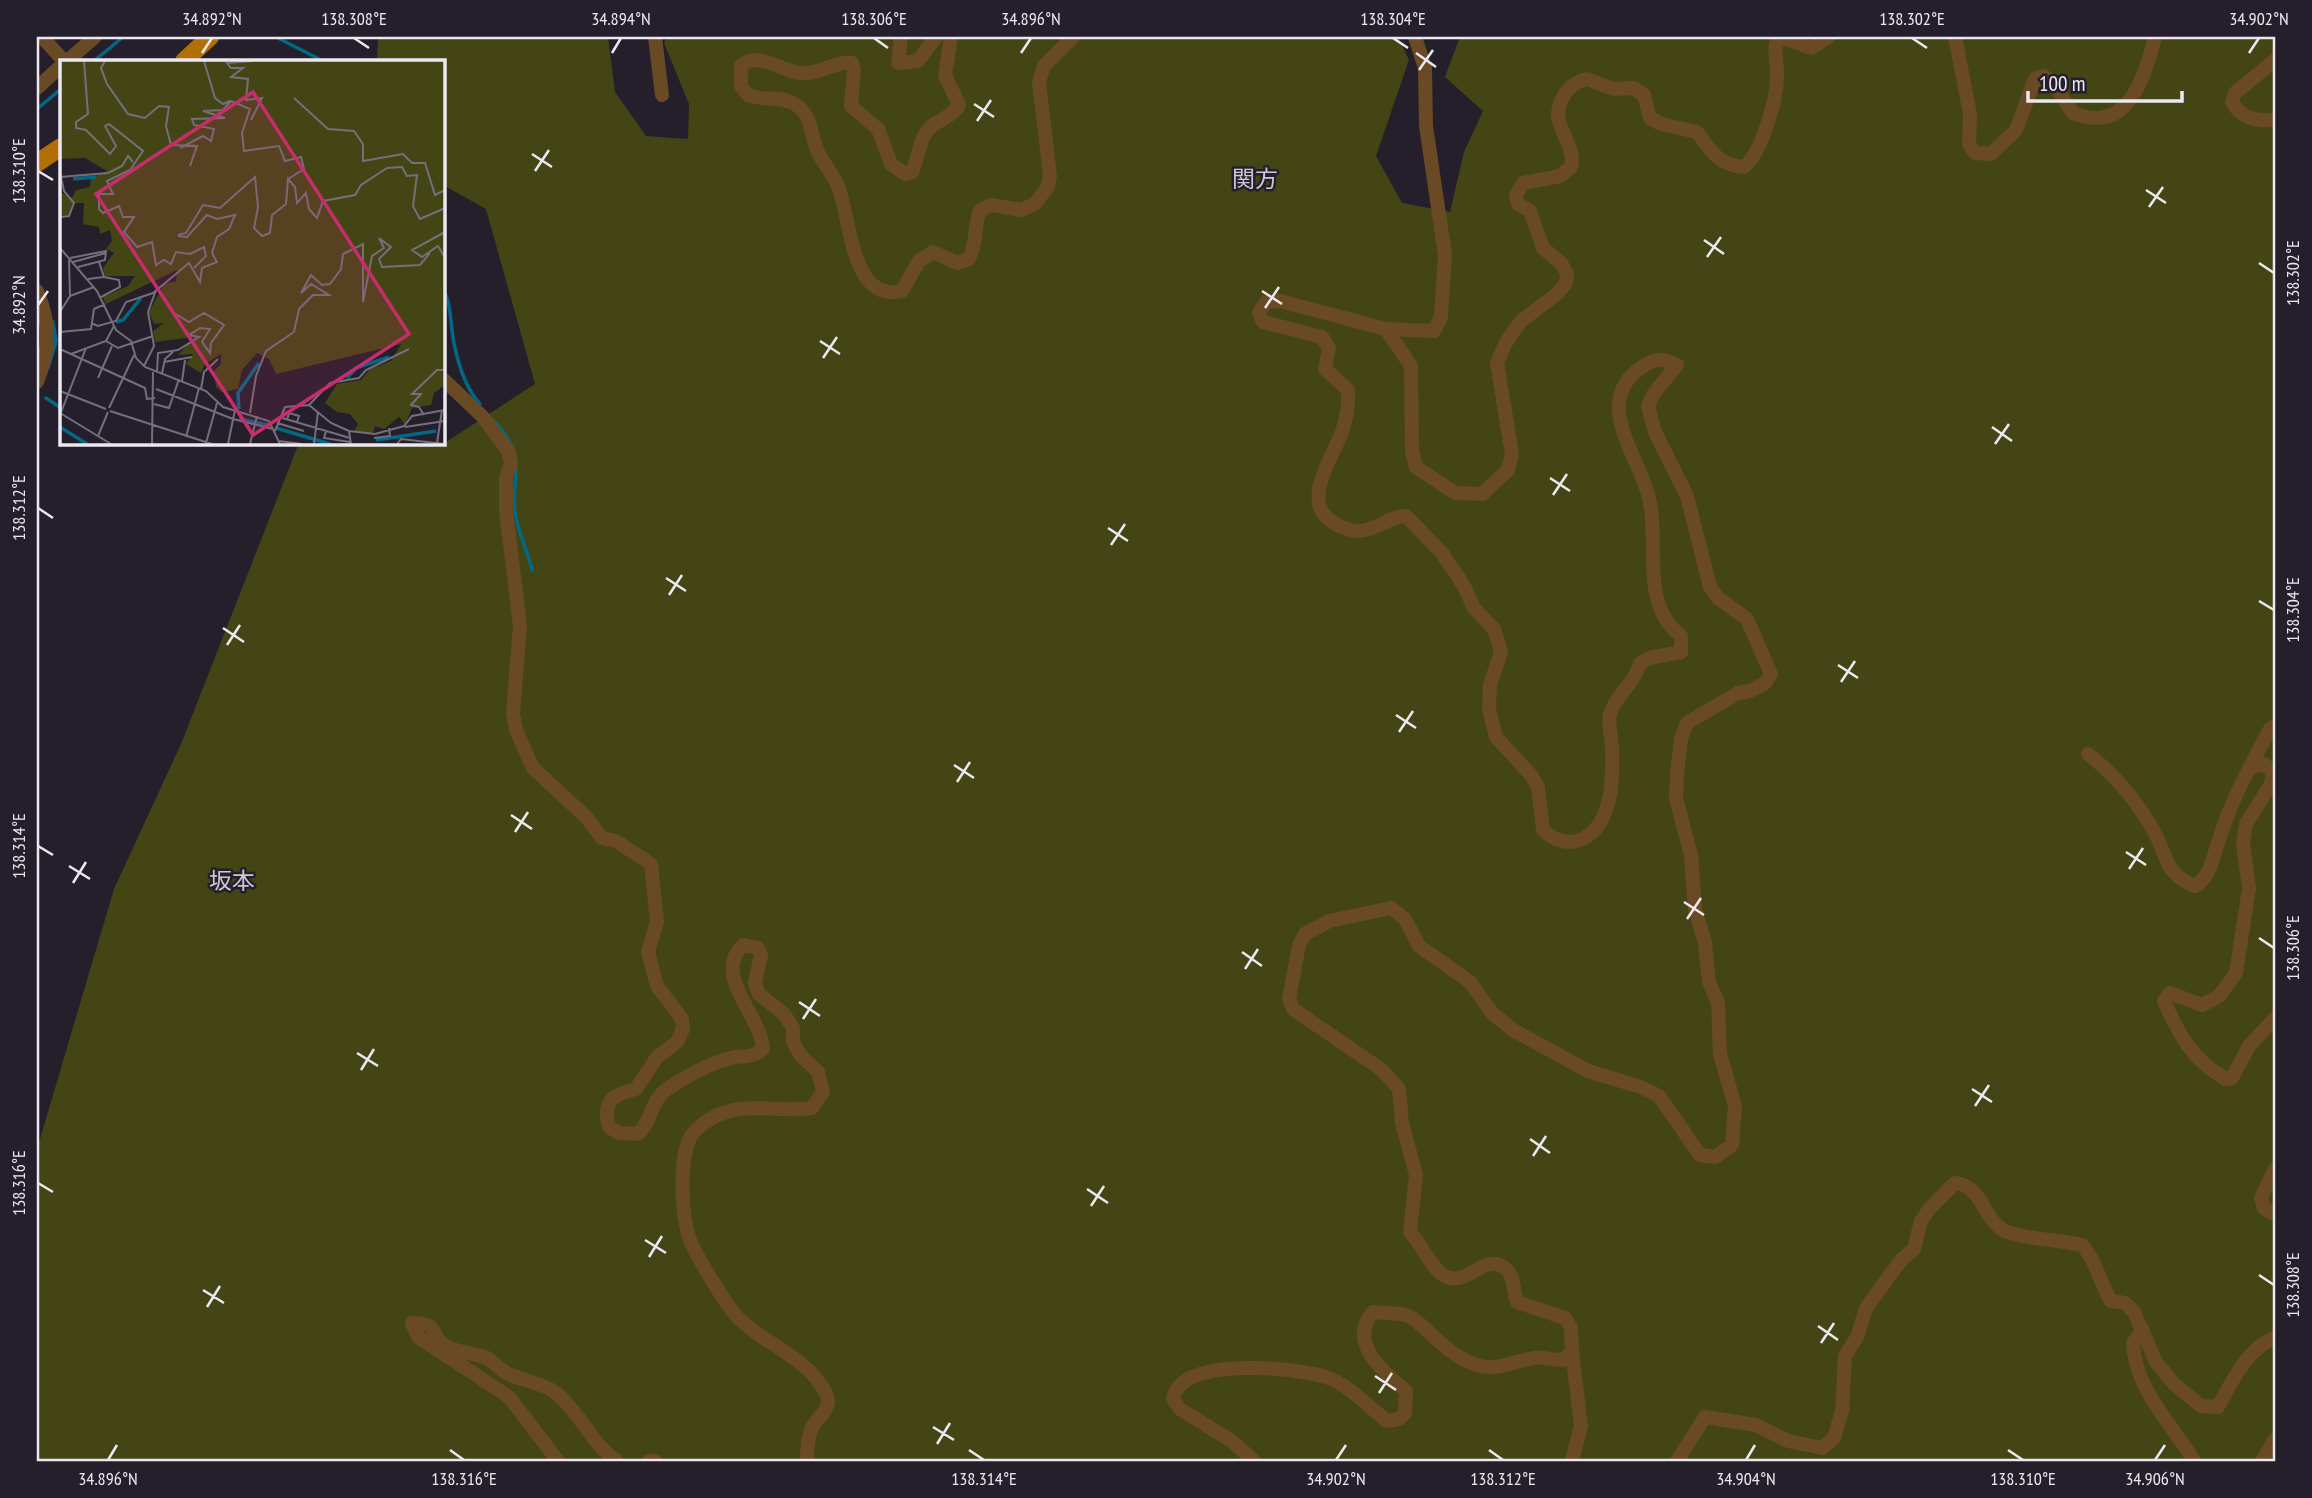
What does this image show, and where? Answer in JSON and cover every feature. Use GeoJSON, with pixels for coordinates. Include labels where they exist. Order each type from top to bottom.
{"type":"FeatureCollection","features":[{"type":"Feature","properties":{"kind":"main road"},"geometry":{"type":"LineString","coordinates":[[185,60],[210,37]]}},
{"type":"Feature","properties":{"kind":"main road"},"geometry":{"type":"LineString","coordinates":[[37,163],[60,148]]}},
{"type":"Feature","properties":{"kind":"street"},"geometry":{"type":"LineString","coordinates":[[42,37],[64,60]]}},
{"type":"Feature","properties":{"kind":"street"},"geometry":{"type":"LineString","coordinates":[[66,60],[96,37]]}},
{"type":"Feature","properties":{"kind":"street"},"geometry":{"type":"LineString","coordinates":[[655,37],[662,95]]}},
{"type":"Feature","properties":{"kind":"street"},"geometry":{"type":"LineString","coordinates":[[901,37],[898,63],[918,61],[936,37]]}},
{"type":"Feature","properties":{"kind":"street"},"geometry":{"type":"LineString","coordinates":[[951,37],[945,75],[959,105],[957,110],[935,122],[925,135],[912,172],[905,174],[891,164],[878,129],[851,106],[855,69],[852,63],[846,61],[814,74],[796,73],[757,59],[747,61],[741,66],[741,86],[748,95],[794,103],[809,118],[818,152],[839,188],[862,274],[875,289],[892,294],[902,291],[919,261],[933,252],[957,263],[969,258],[975,245],[976,220],[985,206],[1004,205],[1021,210],[1035,204],[1043,195],[1050,176],[1039,82],[1044,66],[1073,37]]}},
{"type":"Feature","properties":{"kind":"street"},"geometry":{"type":"LineString","coordinates":[[1415,37],[1425,68],[1426,126],[1445,255],[1441,317],[1434,331],[1386,330],[1280,301],[1266,302],[1259,313],[1263,322],[1322,337],[1329,348],[1325,369],[1348,390],[1349,407],[1342,433],[1321,476],[1318,502],[1327,517],[1351,530],[1377,528],[1398,516],[1406,516],[1442,553],[1464,586],[1474,608],[1494,629],[1501,652],[1490,685],[1489,709],[1496,737],[1531,775],[1538,787],[1542,830],[1564,842],[1575,842],[1588,836],[1597,825],[1611,792],[1609,717],[1615,702],[1634,682],[1640,663],[1649,658],[1681,652],[1681,636],[1671,628],[1656,596],[1648,494],[1619,422],[1620,402],[1625,386],[1636,371],[1651,361],[1665,359],[1677,365],[1654,393],[1648,407],[1654,432],[1687,496],[1710,587],[1718,598],[1747,619],[1770,665],[1771,674],[1765,683],[1750,691],[1738,693],[1687,723],[1679,754],[1676,798],[1691,855],[1695,909],[1705,943],[1710,982],[1718,1003],[1720,1054],[1735,1106],[1732,1145],[1727,1151],[1715,1157],[1700,1155],[1659,1096],[1641,1087],[1588,1071],[1513,1030],[1492,1013],[1470,982],[1419,946],[1405,919],[1391,908],[1374,909],[1313,927],[1299,945],[1289,999],[1293,1009],[1382,1070],[1399,1089],[1402,1124],[1416,1175],[1410,1231],[1441,1274],[1451,1279],[1461,1279],[1490,1264],[1500,1265],[1509,1272],[1517,1302],[1565,1318],[1571,1328],[1581,1426],[1572,1461]]}},
{"type":"Feature","properties":{"kind":"street"},"geometry":{"type":"LineString","coordinates":[[1386,330],[1411,366],[1412,451],[1416,467],[1455,493],[1482,494],[1508,470],[1512,454],[1497,363],[1521,321],[1556,295],[1566,283],[1567,274],[1561,262],[1543,248],[1530,211],[1518,204],[1516,195],[1523,183],[1560,176],[1571,167],[1574,158],[1556,117],[1557,108],[1567,89],[1587,79],[1613,89],[1633,88],[1644,95],[1650,118],[1661,124],[1697,132],[1713,154],[1727,165],[1744,167],[1754,159],[1769,117],[1777,73],[1773,51],[1777,40],[1787,38],[1811,48],[1828,37]]}},
{"type":"Feature","properties":{"kind":"street"},"geometry":{"type":"LineString","coordinates":[[1955,37],[1970,114],[1969,144],[1975,153],[1991,154],[2016,130],[2035,79],[2043,76],[2051,80],[2073,113],[2098,121],[2111,115],[2129,100],[2143,80],[2155,37]]}},
{"type":"Feature","properties":{"kind":"street"},"geometry":{"type":"LineString","coordinates":[[2275,60],[2235,93],[2232,102],[2244,116],[2259,121],[2275,120]]}},
{"type":"Feature","properties":{"kind":"street"},"geometry":{"type":"LineString","coordinates":[[37,88],[60,67]]}},
{"type":"Feature","properties":{"kind":"street"},"geometry":{"type":"LineString","coordinates":[[37,291],[47,318],[48,342],[37,382]]}},
{"type":"Feature","properties":{"kind":"street"},"geometry":{"type":"LineString","coordinates":[[444,380],[483,416],[509,452],[511,464],[506,477],[506,511],[520,626],[513,713],[516,730],[533,768],[586,817],[602,838],[615,841],[651,864],[657,922],[648,952],[657,986],[682,1019],[683,1029],[677,1042],[657,1058],[636,1089],[617,1093],[609,1103],[606,1115],[609,1127],[619,1133],[638,1133],[648,1125],[653,1102],[668,1088],[728,1058],[754,1057],[763,1049],[763,1037],[736,986],[733,962],[743,945],[752,944],[758,948],[761,955],[754,983],[759,994],[783,1014],[793,1028],[793,1042],[801,1056],[818,1072],[823,1093],[812,1108],[742,1108],[695,1131],[686,1144],[683,1178],[690,1240],[736,1316],[772,1345],[804,1364],[828,1395],[828,1408],[812,1428],[807,1461]]}},
{"type":"Feature","properties":{"kind":"street"},"geometry":{"type":"LineString","coordinates":[[2088,754],[2127,790],[2154,830],[2164,863],[2195,886],[2202,882],[2212,863],[2229,806],[2270,729],[2275,726]]}},
{"type":"Feature","properties":{"kind":"street"},"geometry":{"type":"LineString","coordinates":[[2249,768],[2264,764],[2273,772],[2271,784],[2246,824],[2243,843],[2249,888],[2236,973],[2219,996],[2202,1005],[2170,993],[2164,1002],[2180,1038],[2198,1060],[2226,1079],[2232,1079],[2249,1046],[2275,1018]]}},
{"type":"Feature","properties":{"kind":"street"},"geometry":{"type":"LineString","coordinates":[[2275,1168],[2261,1198],[2264,1208],[2272,1213],[2275,1211]]}},
{"type":"Feature","properties":{"kind":"street"},"geometry":{"type":"LineString","coordinates":[[1677,1461],[1705,1417],[1755,1425],[1808,1447],[1822,1448],[1834,1438],[1842,1410],[1845,1356],[1857,1337],[1866,1308],[1902,1259],[1913,1249],[1921,1221],[1930,1208],[1955,1183],[1966,1185],[2006,1232],[2082,1245],[2111,1301],[2125,1303],[2134,1312],[2163,1373],[2209,1408],[2218,1407],[2240,1369],[2256,1352],[2275,1338]]}},
{"type":"Feature","properties":{"kind":"street"},"geometry":{"type":"LineString","coordinates":[[1254,1461],[1233,1442],[1180,1409],[1173,1399],[1174,1390],[1180,1382],[1223,1369],[1276,1367],[1325,1377],[1355,1393],[1387,1421],[1399,1419],[1405,1413],[1406,1391],[1384,1371],[1365,1346],[1363,1334],[1367,1319],[1373,1312],[1401,1313],[1415,1319],[1443,1345],[1474,1364],[1489,1368],[1531,1358],[1562,1360],[1572,1352]]}},
{"type":"Feature","properties":{"kind":"street"},"geometry":{"type":"LineString","coordinates":[[558,1461],[509,1396],[418,1337],[412,1323],[425,1322],[433,1327],[441,1344],[464,1354],[486,1357],[506,1374],[554,1391],[580,1416],[608,1455],[617,1461]]}},
{"type":"Feature","properties":{"kind":"street"},"geometry":{"type":"LineString","coordinates":[[2143,1330],[2133,1343],[2134,1359],[2143,1388],[2176,1431],[2194,1461]]}},
{"type":"Feature","properties":{"kind":"street"},"geometry":{"type":"LineString","coordinates":[[2262,1461],[2275,1439]]}},
{"type":"Feature","properties":{"kind":"street"},"geometry":{"type":"LineString","coordinates":[[649,1461],[655,1461]]}},
{"type":"Feature","properties":{"kind":"shaded area"},"geometry":{"type":"Polygon","coordinates":[[[378,37],[608,37],[615,92],[646,136],[688,139],[689,104],[664,43],[667,37],[1398,37],[1409,60],[1376,156],[1402,203],[1450,212],[1464,152],[1483,111],[1445,77],[1460,37],[2275,37],[2275,1461],[37,1461],[37,1149],[114,889],[181,744],[299,444],[444,444],[535,384],[486,209],[444,186],[444,60],[377,60],[378,37]]]}},
{"type":"Feature","properties":{"kind":"waterway"},"geometry":{"type":"LineString","coordinates":[[95,60],[123,37]]}},
{"type":"Feature","properties":{"kind":"waterway"},"geometry":{"type":"LineString","coordinates":[[276,37],[321,60]]}},
{"type":"Feature","properties":{"kind":"waterway"},"geometry":{"type":"LineString","coordinates":[[37,109],[60,90]]}},
{"type":"Feature","properties":{"kind":"waterway"},"geometry":{"type":"LineString","coordinates":[[444,292],[460,367],[480,404]]}},
{"type":"Feature","properties":{"kind":"waterway"},"geometry":{"type":"LineString","coordinates":[[48,368],[56,341],[53,322]]}},
{"type":"Feature","properties":{"kind":"waterway"},"geometry":{"type":"LineString","coordinates":[[46,398],[60,407]]}},
{"type":"Feature","properties":{"kind":"waterway"},"geometry":{"type":"LineString","coordinates":[[494,421],[505,434],[515,455],[515,512],[532,570]]}},
{"type":"Feature","properties":{"kind":"district","name":"関方"},"geometry":{"type":"Point","coordinates":[1255,179]}},
{"type":"Feature","properties":{"kind":"district","name":"坂本"},"geometry":{"type":"Point","coordinates":[232,881]}}]}
